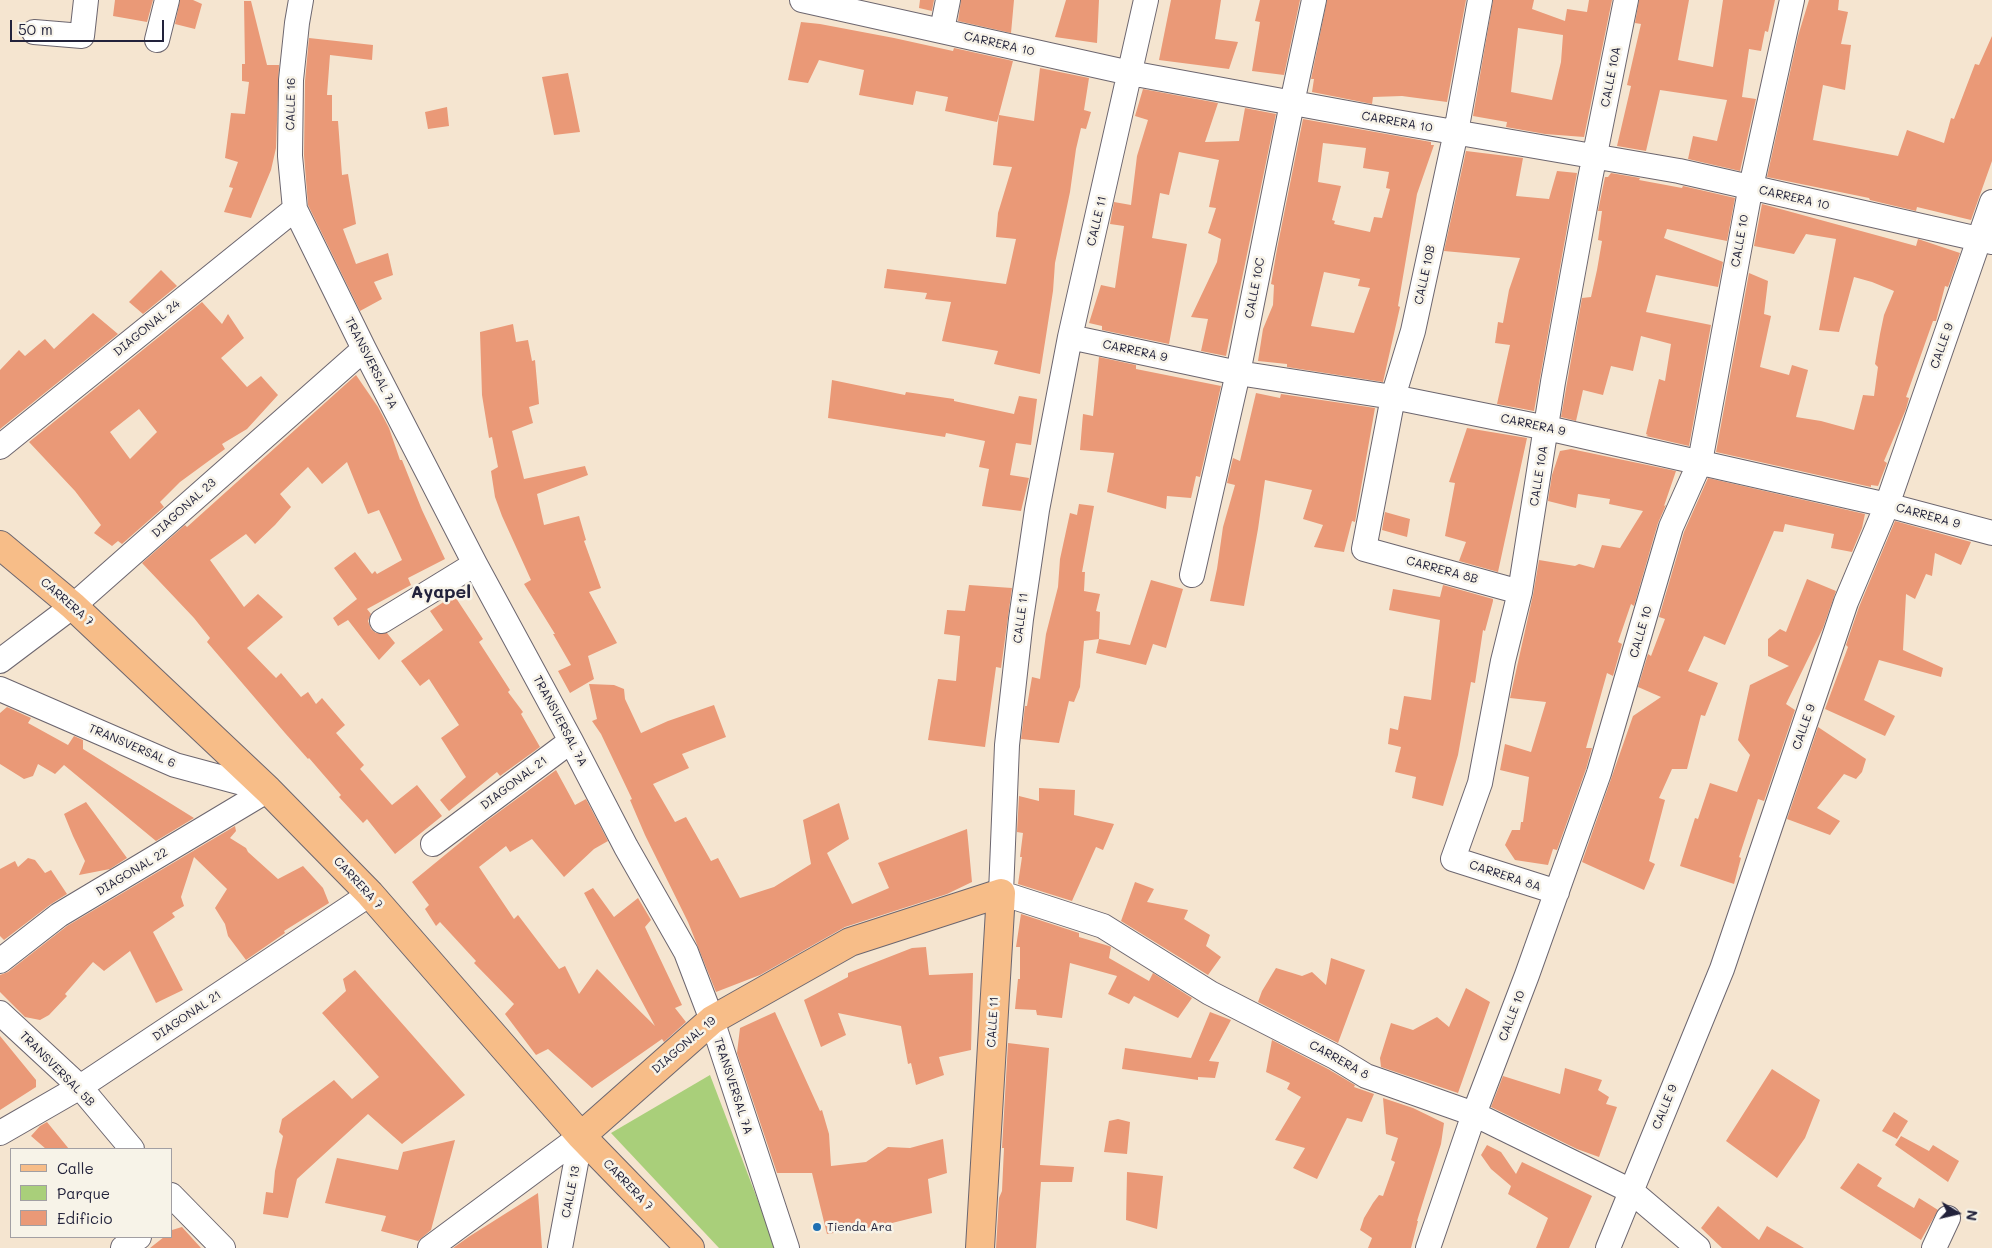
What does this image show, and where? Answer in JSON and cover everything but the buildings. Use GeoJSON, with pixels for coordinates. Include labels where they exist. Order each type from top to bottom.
{"type":"FeatureCollection","features":[{"type":"Feature","properties":{"kind":"main road","name":"CARRERA 7"},"geometry":{"type":"LineString","coordinates":[[0,545],[73,606],[268,790],[370,894],[581,1136],[690,1248]]}},
{"type":"Feature","properties":{"kind":"main road","name":"DIAGONAL 19"},"geometry":{"type":"LineString","coordinates":[[581,1136],[712,1020],[850,942],[1001,893]]}},
{"type":"Feature","properties":{"kind":"main road","name":"CALLE 11"},"geometry":{"type":"LineString","coordinates":[[980,1248],[1001,893]]}},
{"type":"Feature","properties":{"kind":"street"},"geometry":{"type":"LineString","coordinates":[[34,32],[82,36],[86,0]]}},
{"type":"Feature","properties":{"kind":"street"},"geometry":{"type":"LineString","coordinates":[[157,40],[167,0]]}},
{"type":"Feature","properties":{"kind":"street","name":"CALLE 16"},"geometry":{"type":"LineString","coordinates":[[295,209],[290,156],[290,80],[301,0]]}},
{"type":"Feature","properties":{"kind":"street","name":"CARRERA 10"},"geometry":{"type":"LineString","coordinates":[[802,0],[1130,73],[1679,171],[1986,240]]}},
{"type":"Feature","properties":{"kind":"street"},"geometry":{"type":"LineString","coordinates":[[942,30],[948,0]]}},
{"type":"Feature","properties":{"kind":"street","name":"CALLE 11"},"geometry":{"type":"LineString","coordinates":[[1001,893],[1008,745],[1021,619],[1038,510],[1070,337],[1146,0]]}},
{"type":"Feature","properties":{"kind":"street","name":"CALLE 10C"},"geometry":{"type":"LineString","coordinates":[[1192,575],[1238,373],[1314,0]]}},
{"type":"Feature","properties":{"kind":"street","name":"CALLE 10B"},"geometry":{"type":"LineString","coordinates":[[1364,549],[1393,397],[1413,331],[1456,132],[1480,0]]}},
{"type":"Feature","properties":{"kind":"street","name":"CALLE 10A"},"geometry":{"type":"LineString","coordinates":[[1453,859],[1480,783],[1503,661],[1520,592],[1553,382],[1626,0]]}},
{"type":"Feature","properties":{"kind":"street","name":"CALLE 10"},"geometry":{"type":"LineString","coordinates":[[1428,1248],[1474,1114],[1599,774],[1671,527],[1700,462],[1752,188],[1792,0]]}},
{"type":"Feature","properties":{"kind":"street","name":"CALLE 9"},"geometry":{"type":"LineString","coordinates":[[1608,1248],[1722,969],[1846,602],[1887,505],[1986,240],[1992,202]]}},
{"type":"Feature","properties":{"kind":"street","name":"TRANSVERSAL 7A"},"geometry":{"type":"LineString","coordinates":[[295,209],[364,349],[476,564],[626,846],[686,952],[712,1020],[787,1248]]}},
{"type":"Feature","properties":{"kind":"street","name":"DIAGONAL 24"},"geometry":{"type":"LineString","coordinates":[[0,447],[295,209]]}},
{"type":"Feature","properties":{"kind":"street","name":"CARRERA 9"},"geometry":{"type":"LineString","coordinates":[[1070,337],[1238,373],[1393,397],[1547,428],[1887,505],[1992,533]]}},
{"type":"Feature","properties":{"kind":"street","name":"DIAGONAL 23"},"geometry":{"type":"LineString","coordinates":[[0,661],[73,606],[364,349]]}},
{"type":"Feature","properties":{"kind":"street","name":"CARRERA 8B"},"geometry":{"type":"LineString","coordinates":[[1364,549],[1520,592]]}},
{"type":"Feature","properties":{"kind":"street"},"geometry":{"type":"LineString","coordinates":[[382,621],[476,564]]}},
{"type":"Feature","properties":{"kind":"street","name":"TRANSVERSAL 6"},"geometry":{"type":"LineString","coordinates":[[0,689],[176,765],[268,790]]}},
{"type":"Feature","properties":{"kind":"street","name":"DIAGONAL 21"},"geometry":{"type":"LineString","coordinates":[[433,844],[571,740]]}},
{"type":"Feature","properties":{"kind":"street","name":"DIAGONAL 22"},"geometry":{"type":"LineString","coordinates":[[0,961],[60,915],[268,790]]}},
{"type":"Feature","properties":{"kind":"street","name":"CARRERA 8A"},"geometry":{"type":"LineString","coordinates":[[1453,859],[1557,892]]}},
{"type":"Feature","properties":{"kind":"street","name":"CARRERA 8"},"geometry":{"type":"LineString","coordinates":[[1001,893],[1103,926],[1210,993],[1335,1057],[1366,1076],[1474,1114],[1631,1191],[1698,1248]]}},
{"type":"Feature","properties":{"kind":"street","name":"DIAGONAL 21"},"geometry":{"type":"LineString","coordinates":[[0,1133],[80,1087],[370,894]]}},
{"type":"Feature","properties":{"kind":"street","name":"TRANSVERSAL 5B"},"geometry":{"type":"LineString","coordinates":[[0,1013],[80,1087],[131,1148]]}},
{"type":"Feature","properties":{"kind":"street","name":"DIAGONAL 19"},"geometry":{"type":"LineString","coordinates":[[430,1248],[581,1136]]}},
{"type":"Feature","properties":{"kind":"street","name":"CALLE 13"},"geometry":{"type":"LineString","coordinates":[[560,1248],[581,1136]]}},
{"type":"Feature","properties":{"kind":"street"},"geometry":{"type":"LineString","coordinates":[[175,1205],[223,1248]]}},
{"type":"Feature","properties":{"kind":"street"},"geometry":{"type":"LineString","coordinates":[[1934,1248],[1948,1218]]}},
{"type":"Feature","properties":{"kind":"street"},"geometry":{"type":"LineString","coordinates":[[123,1248],[138,1238]]}},
{"type":"Feature","properties":{"kind":"green space"},"geometry":{"type":"Polygon","coordinates":[[[710,1075],[776,1248],[719,1248],[611,1133],[710,1075]]]}},
{"type":"Feature","properties":{"kind":"place","name":"Tienda Ara"},"geometry":{"type":"Point","coordinates":[817,1227]}},
{"type":"Feature","properties":{"kind":"district","name":"Ayapel"},"geometry":{"type":"Point","coordinates":[441,592]}}]}
